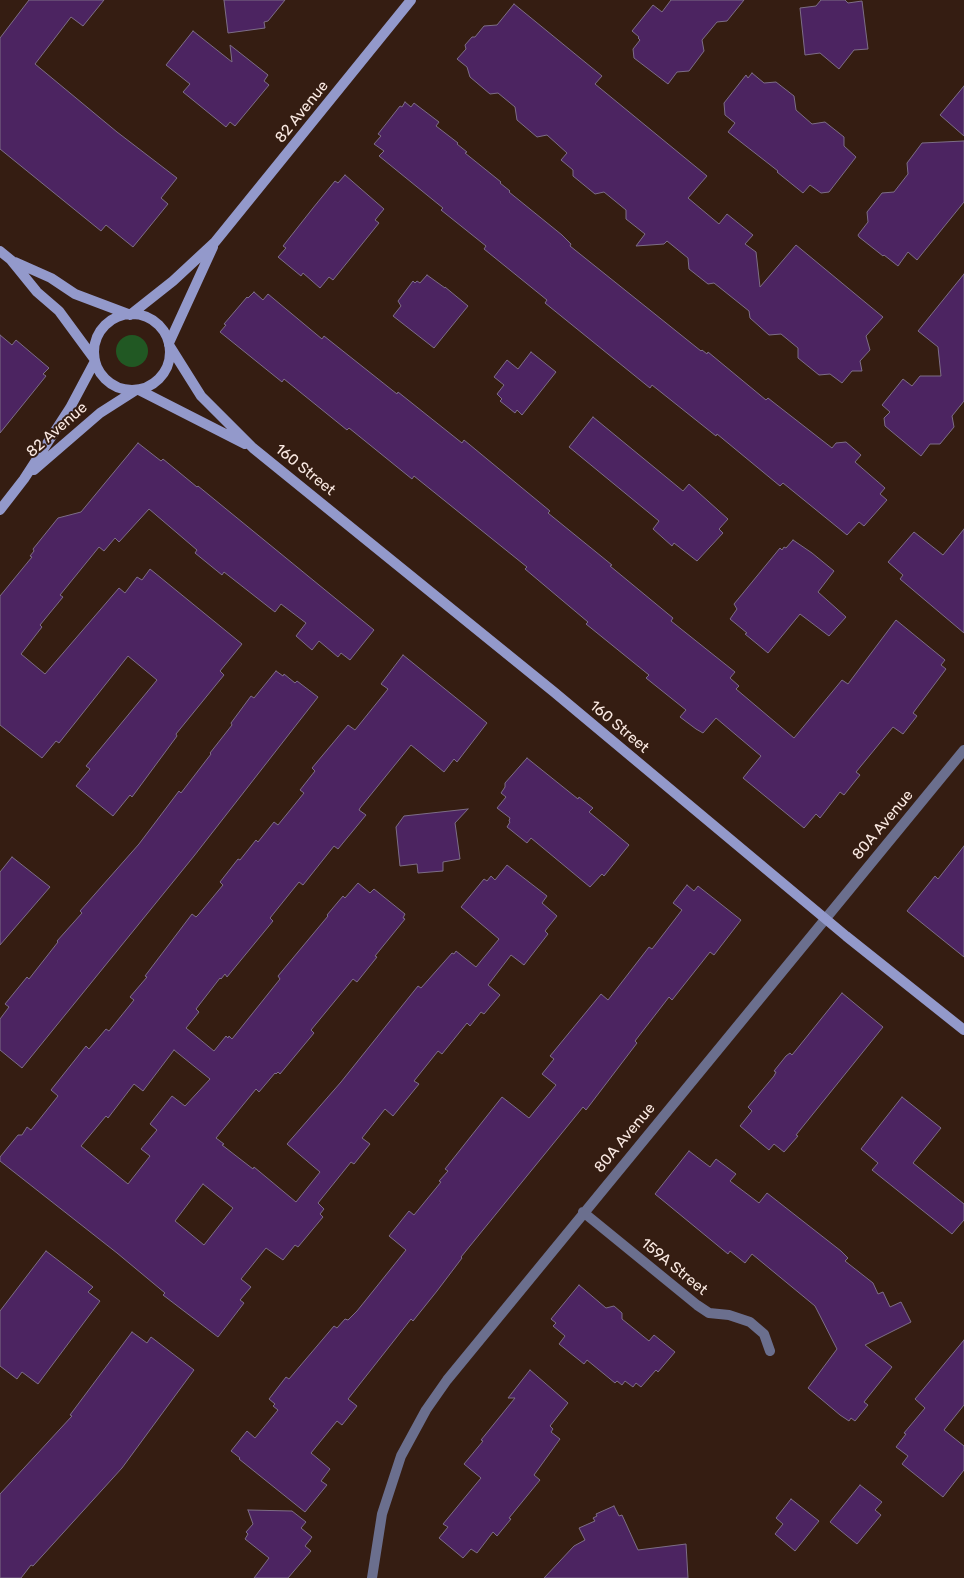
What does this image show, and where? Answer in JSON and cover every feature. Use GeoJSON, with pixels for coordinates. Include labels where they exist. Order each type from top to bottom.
{"type":"FeatureCollection","features":[{"type":"Feature","properties":{"kind":"street","name":"82 Avenue"},"geometry":{"type":"LineString","coordinates":[[129,315],[172,281],[215,242],[411,0]]}},
{"type":"Feature","properties":{"kind":"street","name":"82 Avenue"},"geometry":{"type":"LineString","coordinates":[[169,344],[215,242]]}},
{"type":"Feature","properties":{"kind":"street"},"geometry":{"type":"LineString","coordinates":[[0,251],[12,260],[51,278],[74,294],[129,315]]}},
{"type":"Feature","properties":{"kind":"street"},"geometry":{"type":"LineString","coordinates":[[12,260],[38,292],[59,311],[95,360],[99,371],[106,380],[116,387],[137,390],[150,386],[160,378],[170,357],[169,344],[159,325],[139,315],[129,315],[116,318],[106,325],[98,335],[95,347],[95,360]]}},
{"type":"Feature","properties":{"kind":"street","name":"160 Street"},"geometry":{"type":"LineString","coordinates":[[169,344],[201,396],[253,448],[554,692],[825,919],[964,1030]]}},
{"type":"Feature","properties":{"kind":"street","name":"82 Avenue"},"geometry":{"type":"LineString","coordinates":[[0,510],[24,479],[70,408],[95,360]]}},
{"type":"Feature","properties":{"kind":"street","name":"82 Avenue"},"geometry":{"type":"LineString","coordinates":[[24,479],[100,413],[137,390]]}},
{"type":"Feature","properties":{"kind":"street","name":"160 Street"},"geometry":{"type":"LineString","coordinates":[[137,390],[253,448]]}},
{"type":"Feature","properties":{"kind":"street","name":"80A Avenue"},"geometry":{"type":"LineString","coordinates":[[372,1578],[382,1514],[391,1484],[402,1456],[426,1410],[446,1380],[964,750]]}},
{"type":"Feature","properties":{"kind":"street","name":"159A Street"},"geometry":{"type":"LineString","coordinates":[[583,1212],[697,1305],[709,1312],[728,1315],[750,1322],[764,1334],[770,1351]]}},
{"type":"Feature","properties":{"kind":"green space"},"geometry":{"type":"Polygon","coordinates":[[[132,335],[138,336],[143,340],[147,345],[147,357],[143,362],[138,366],[132,367],[126,366],[121,362],[117,357],[116,351],[117,345],[121,340],[126,336],[132,335]]]}},
{"type":"Feature","properties":{"kind":"building"},"geometry":{"type":"Polygon","coordinates":[[[29,0],[104,0],[83,26],[71,17],[35,64],[117,132],[177,178],[161,198],[168,204],[133,247],[106,225],[101,231],[0,149],[0,38],[29,0]]]}},
{"type":"Feature","properties":{"kind":"building"},"geometry":{"type":"Polygon","coordinates":[[[224,0],[285,0],[268,21],[264,22],[265,28],[228,33],[224,0]]]}},
{"type":"Feature","properties":{"kind":"building"},"geometry":{"type":"Polygon","coordinates":[[[671,0],[744,0],[727,21],[717,22],[702,40],[704,51],[689,71],[677,72],[668,84],[634,58],[633,49],[640,40],[632,31],[653,5],[662,12],[671,0]]]}},
{"type":"Feature","properties":{"kind":"building"},"geometry":{"type":"Polygon","coordinates":[[[821,0],[845,0],[848,3],[862,1],[868,49],[854,50],[839,69],[820,53],[805,55],[800,8],[816,6],[821,0]]]}},
{"type":"Feature","properties":{"kind":"building"},"geometry":{"type":"Polygon","coordinates":[[[514,4],[602,76],[595,84],[707,176],[688,198],[719,224],[727,214],[753,235],[745,244],[756,252],[760,287],[796,245],[883,317],[866,336],[870,350],[860,361],[862,371],[852,371],[842,383],[830,374],[819,375],[798,358],[798,348],[781,334],[769,335],[750,318],[749,311],[714,283],[708,284],[689,269],[688,258],[667,241],[664,244],[636,246],[645,234],[626,219],[626,210],[604,192],[595,194],[573,176],[573,170],[561,160],[567,153],[547,135],[537,137],[517,120],[515,107],[498,93],[490,94],[470,77],[467,67],[457,59],[466,49],[465,45],[484,26],[497,25],[514,4]]]}},
{"type":"Feature","properties":{"kind":"building"},"geometry":{"type":"Polygon","coordinates":[[[193,31],[232,62],[230,45],[268,75],[264,81],[269,85],[235,126],[230,122],[226,127],[183,92],[190,84],[166,65],[193,31]]]}},
{"type":"Feature","properties":{"kind":"building"},"geometry":{"type":"Polygon","coordinates":[[[752,73],[764,83],[776,82],[794,96],[796,110],[812,124],[825,122],[844,137],[844,146],[856,157],[829,192],[821,193],[810,185],[803,193],[728,132],[735,123],[725,115],[724,103],[746,75],[748,78],[752,73]]]}},
{"type":"Feature","properties":{"kind":"building"},"geometry":{"type":"Polygon","coordinates":[[[964,86],[964,136],[940,115],[964,86]]]}},
{"type":"Feature","properties":{"kind":"building"},"geometry":{"type":"Polygon","coordinates":[[[405,102],[411,107],[414,103],[439,122],[436,126],[458,143],[467,152],[465,153],[501,182],[509,192],[562,235],[571,244],[570,246],[701,351],[707,354],[708,352],[766,400],[768,398],[832,448],[836,443],[846,442],[861,455],[855,462],[885,488],[880,494],[887,500],[864,526],[859,522],[847,535],[783,483],[780,486],[717,434],[716,436],[652,385],[650,388],[545,303],[547,300],[484,249],[486,246],[379,156],[384,151],[374,144],[381,136],[378,134],[405,102]]]}},
{"type":"Feature","properties":{"kind":"building"},"geometry":{"type":"Polygon","coordinates":[[[964,141],[964,202],[917,260],[908,252],[898,266],[859,237],[858,235],[868,222],[867,212],[882,193],[894,192],[908,174],[907,163],[922,143],[964,141]]]}},
{"type":"Feature","properties":{"kind":"building"},"geometry":{"type":"Polygon","coordinates":[[[345,175],[384,209],[375,220],[379,223],[333,280],[329,277],[320,288],[303,273],[301,276],[278,257],[286,248],[283,246],[335,181],[338,183],[345,175]]]}},
{"type":"Feature","properties":{"kind":"building"},"geometry":{"type":"Polygon","coordinates":[[[964,274],[964,401],[952,416],[954,427],[940,444],[930,444],[921,456],[885,426],[884,418],[890,412],[882,405],[903,379],[912,386],[920,376],[941,376],[938,347],[918,331],[964,274]]]}},
{"type":"Feature","properties":{"kind":"building"},"geometry":{"type":"Polygon","coordinates":[[[427,275],[468,306],[434,348],[393,316],[401,306],[398,301],[413,281],[420,283],[427,275]]]}},
{"type":"Feature","properties":{"kind":"building"},"geometry":{"type":"Polygon","coordinates":[[[254,292],[263,300],[268,294],[322,339],[324,336],[462,443],[464,440],[550,511],[548,513],[673,618],[671,621],[735,672],[730,678],[739,686],[736,689],[794,738],[842,680],[848,684],[896,620],[945,660],[941,665],[946,669],[913,713],[917,716],[903,734],[893,727],[856,772],[860,775],[844,795],[840,792],[820,818],[816,814],[804,828],[743,778],[761,756],[716,718],[703,733],[680,717],[686,710],[646,678],[649,675],[586,624],[588,622],[525,569],[527,567],[414,476],[412,479],[349,428],[347,430],[284,379],[282,382],[220,332],[226,325],[224,324],[247,297],[254,292]]]}},
{"type":"Feature","properties":{"kind":"building"},"geometry":{"type":"Polygon","coordinates":[[[0,335],[12,345],[16,340],[49,368],[43,374],[46,376],[0,433],[0,335]]]}},
{"type":"Feature","properties":{"kind":"building"},"geometry":{"type":"Polygon","coordinates":[[[531,352],[556,372],[522,415],[517,410],[515,413],[500,401],[502,399],[497,394],[504,385],[494,377],[507,360],[518,369],[531,352]]]}},
{"type":"Feature","properties":{"kind":"building"},"geometry":{"type":"Polygon","coordinates":[[[593,417],[683,491],[689,484],[728,519],[719,529],[723,533],[697,561],[674,543],[672,546],[653,529],[659,521],[569,447],[593,417]]]}},
{"type":"Feature","properties":{"kind":"building"},"geometry":{"type":"Polygon","coordinates":[[[138,443],[161,461],[163,459],[198,486],[374,630],[350,660],[341,653],[338,657],[319,641],[312,650],[296,636],[306,623],[281,604],[275,612],[224,572],[222,575],[195,553],[197,550],[149,509],[119,542],[115,538],[104,551],[99,547],[60,595],[63,597],[40,625],[42,627],[21,654],[45,674],[119,588],[125,593],[137,577],[142,580],[150,569],[242,644],[220,671],[224,675],[176,734],[177,736],[132,797],[130,795],[113,816],[76,786],[90,769],[86,766],[157,680],[128,656],[59,743],[56,741],[42,758],[0,725],[0,596],[32,557],[30,556],[34,551],[33,549],[58,518],[81,512],[138,443]]]}},
{"type":"Feature","properties":{"kind":"building"},"geometry":{"type":"Polygon","coordinates":[[[964,529],[964,633],[900,579],[903,575],[888,562],[914,532],[943,555],[964,529]]]}},
{"type":"Feature","properties":{"kind":"building"},"geometry":{"type":"Polygon","coordinates":[[[793,540],[834,571],[818,592],[846,617],[829,636],[800,614],[768,653],[730,619],[737,609],[734,604],[780,548],[782,550],[784,547],[786,548],[793,540]]]}},
{"type":"Feature","properties":{"kind":"building"},"geometry":{"type":"Polygon","coordinates":[[[403,655],[487,723],[457,762],[454,759],[444,772],[411,745],[360,808],[359,810],[366,815],[338,849],[334,846],[303,885],[299,882],[270,918],[273,921],[227,977],[225,974],[220,978],[196,1009],[199,1012],[186,1028],[214,1051],[226,1036],[232,1039],[280,979],[278,976],[327,915],[343,896],[345,898],[358,883],[370,893],[374,889],[405,914],[403,918],[405,919],[375,956],[377,957],[357,982],[353,979],[311,1030],[314,1033],[280,1074],[278,1072],[275,1073],[259,1092],[256,1089],[216,1138],[224,1144],[222,1145],[253,1169],[254,1167],[296,1202],[320,1172],[287,1144],[341,1082],[418,986],[421,988],[452,953],[454,954],[456,951],[476,967],[499,939],[461,907],[484,879],[487,881],[491,876],[495,880],[507,865],[547,896],[542,903],[557,916],[545,931],[548,934],[524,965],[511,955],[488,985],[500,995],[484,1014],[481,1012],[470,1026],[467,1023],[442,1054],[438,1051],[414,1081],[419,1084],[393,1116],[385,1109],[362,1138],[370,1144],[354,1164],[351,1162],[318,1203],[324,1209],[320,1214],[323,1217],[298,1247],[295,1245],[283,1260],[266,1248],[241,1279],[251,1287],[240,1300],[244,1303],[218,1337],[163,1295],[165,1293],[117,1253],[0,1161],[0,1157],[18,1135],[22,1135],[27,1127],[31,1130],[58,1096],[51,1090],[86,1046],[89,1049],[106,1029],[109,1031],[134,1000],[130,997],[147,977],[145,976],[192,914],[196,917],[199,914],[223,885],[220,882],[238,859],[240,860],[256,840],[258,842],[274,822],[278,825],[304,793],[300,790],[315,771],[312,768],[348,725],[355,730],[388,689],[381,684],[403,655]],[[174,1050],[143,1091],[134,1084],[108,1118],[106,1116],[81,1146],[128,1184],[150,1156],[141,1149],[157,1130],[150,1124],[172,1096],[185,1106],[210,1079],[174,1050]],[[203,1184],[175,1221],[204,1245],[233,1208],[203,1184]]]}},
{"type":"Feature","properties":{"kind":"building"},"geometry":{"type":"Polygon","coordinates":[[[276,671],[283,676],[284,674],[295,683],[297,681],[318,697],[194,856],[22,1068],[0,1050],[0,1019],[9,1007],[5,1004],[27,977],[29,979],[57,941],[82,913],[80,911],[139,844],[179,791],[181,793],[232,725],[231,723],[251,696],[254,698],[276,671]]]}},
{"type":"Feature","properties":{"kind":"building"},"geometry":{"type":"Polygon","coordinates":[[[527,758],[578,799],[579,797],[593,808],[589,812],[629,845],[604,876],[602,874],[590,887],[531,838],[527,843],[507,827],[510,818],[497,808],[506,797],[501,793],[505,783],[527,758]]]}},
{"type":"Feature","properties":{"kind":"building"},"geometry":{"type":"Polygon","coordinates":[[[468,809],[455,823],[460,859],[443,862],[443,871],[418,873],[417,864],[400,866],[396,827],[404,816],[468,809]]]}},
{"type":"Feature","properties":{"kind":"building"},"geometry":{"type":"Polygon","coordinates":[[[964,846],[964,957],[907,911],[935,876],[938,879],[964,846]]]}},
{"type":"Feature","properties":{"kind":"building"},"geometry":{"type":"Polygon","coordinates":[[[12,857],[50,887],[0,945],[0,872],[12,857]]]}},
{"type":"Feature","properties":{"kind":"building"},"geometry":{"type":"Polygon","coordinates":[[[687,885],[694,891],[698,886],[741,920],[714,955],[710,952],[672,1000],[669,997],[586,1110],[583,1107],[461,1257],[413,1321],[411,1319],[348,1399],[357,1406],[342,1425],[337,1421],[311,1453],[330,1469],[321,1481],[327,1485],[305,1512],[231,1451],[247,1431],[255,1438],[278,1410],[269,1399],[286,1377],[289,1379],[334,1326],[337,1328],[345,1319],[348,1320],[357,1311],[406,1250],[389,1236],[409,1211],[414,1215],[441,1182],[439,1181],[448,1171],[445,1169],[502,1097],[529,1118],[556,1085],[542,1074],[554,1059],[550,1056],[601,994],[608,1000],[649,947],[652,949],[682,910],[673,903],[687,885]]]}},
{"type":"Feature","properties":{"kind":"building"},"geometry":{"type":"Polygon","coordinates":[[[842,993],[883,1027],[784,1152],[774,1144],[769,1150],[740,1126],[752,1111],[748,1107],[774,1076],[776,1072],[774,1071],[786,1056],[790,1053],[792,1055],[842,993]]]}},
{"type":"Feature","properties":{"kind":"building"},"geometry":{"type":"Polygon","coordinates":[[[902,1097],[941,1128],[913,1163],[964,1204],[964,1220],[952,1234],[872,1170],[878,1163],[861,1149],[902,1097]]]}},
{"type":"Feature","properties":{"kind":"building"},"geometry":{"type":"Polygon","coordinates":[[[689,1151],[710,1167],[716,1159],[736,1174],[730,1181],[759,1203],[767,1193],[841,1251],[848,1258],[845,1261],[873,1283],[878,1294],[883,1292],[890,1307],[901,1302],[911,1322],[865,1345],[892,1367],[864,1402],[868,1405],[855,1421],[851,1418],[849,1421],[840,1415],[808,1388],[837,1349],[815,1306],[752,1254],[745,1263],[730,1251],[728,1254],[655,1194],[689,1151]]]}},
{"type":"Feature","properties":{"kind":"building"},"geometry":{"type":"Polygon","coordinates":[[[46,1251],[93,1287],[88,1292],[100,1301],[38,1384],[22,1372],[17,1379],[0,1366],[0,1311],[46,1251]]]}},
{"type":"Feature","properties":{"kind":"building"},"geometry":{"type":"Polygon","coordinates":[[[579,1285],[606,1308],[614,1306],[622,1313],[622,1319],[649,1341],[654,1335],[675,1352],[658,1372],[656,1370],[641,1387],[636,1383],[633,1387],[625,1381],[622,1385],[617,1381],[615,1383],[587,1360],[584,1364],[559,1344],[565,1336],[553,1326],[556,1323],[551,1319],[579,1285]]]}},
{"type":"Feature","properties":{"kind":"building"},"geometry":{"type":"Polygon","coordinates":[[[132,1332],[147,1343],[151,1337],[194,1370],[122,1468],[33,1566],[31,1565],[21,1578],[0,1578],[0,1494],[72,1416],[70,1415],[132,1332]]]}},
{"type":"Feature","properties":{"kind":"building"},"geometry":{"type":"Polygon","coordinates":[[[964,1340],[964,1405],[944,1430],[964,1446],[964,1470],[943,1497],[902,1464],[908,1456],[896,1447],[906,1434],[904,1433],[925,1408],[915,1399],[964,1340]]]}},
{"type":"Feature","properties":{"kind":"building"},"geometry":{"type":"Polygon","coordinates":[[[530,1370],[568,1403],[550,1426],[553,1429],[551,1432],[560,1439],[534,1475],[540,1480],[509,1518],[511,1519],[497,1536],[493,1532],[477,1553],[471,1549],[463,1558],[439,1538],[448,1527],[443,1524],[481,1478],[464,1464],[515,1398],[508,1398],[530,1370]]]}},
{"type":"Feature","properties":{"kind":"building"},"geometry":{"type":"Polygon","coordinates":[[[860,1485],[882,1502],[875,1510],[881,1515],[857,1544],[830,1522],[860,1485]]]}},
{"type":"Feature","properties":{"kind":"building"},"geometry":{"type":"Polygon","coordinates":[[[791,1499],[819,1521],[795,1551],[775,1534],[783,1524],[776,1518],[791,1499]]]}},
{"type":"Feature","properties":{"kind":"building"},"geometry":{"type":"Polygon","coordinates":[[[614,1506],[619,1516],[622,1515],[638,1550],[686,1544],[688,1578],[544,1578],[574,1546],[585,1540],[579,1528],[595,1521],[593,1518],[597,1516],[596,1514],[614,1506]]]}},
{"type":"Feature","properties":{"kind":"building"},"geometry":{"type":"Polygon","coordinates":[[[248,1510],[292,1511],[306,1522],[301,1528],[312,1537],[305,1546],[311,1551],[288,1578],[254,1578],[269,1558],[245,1539],[248,1534],[246,1532],[253,1524],[248,1510]]]}}]}
